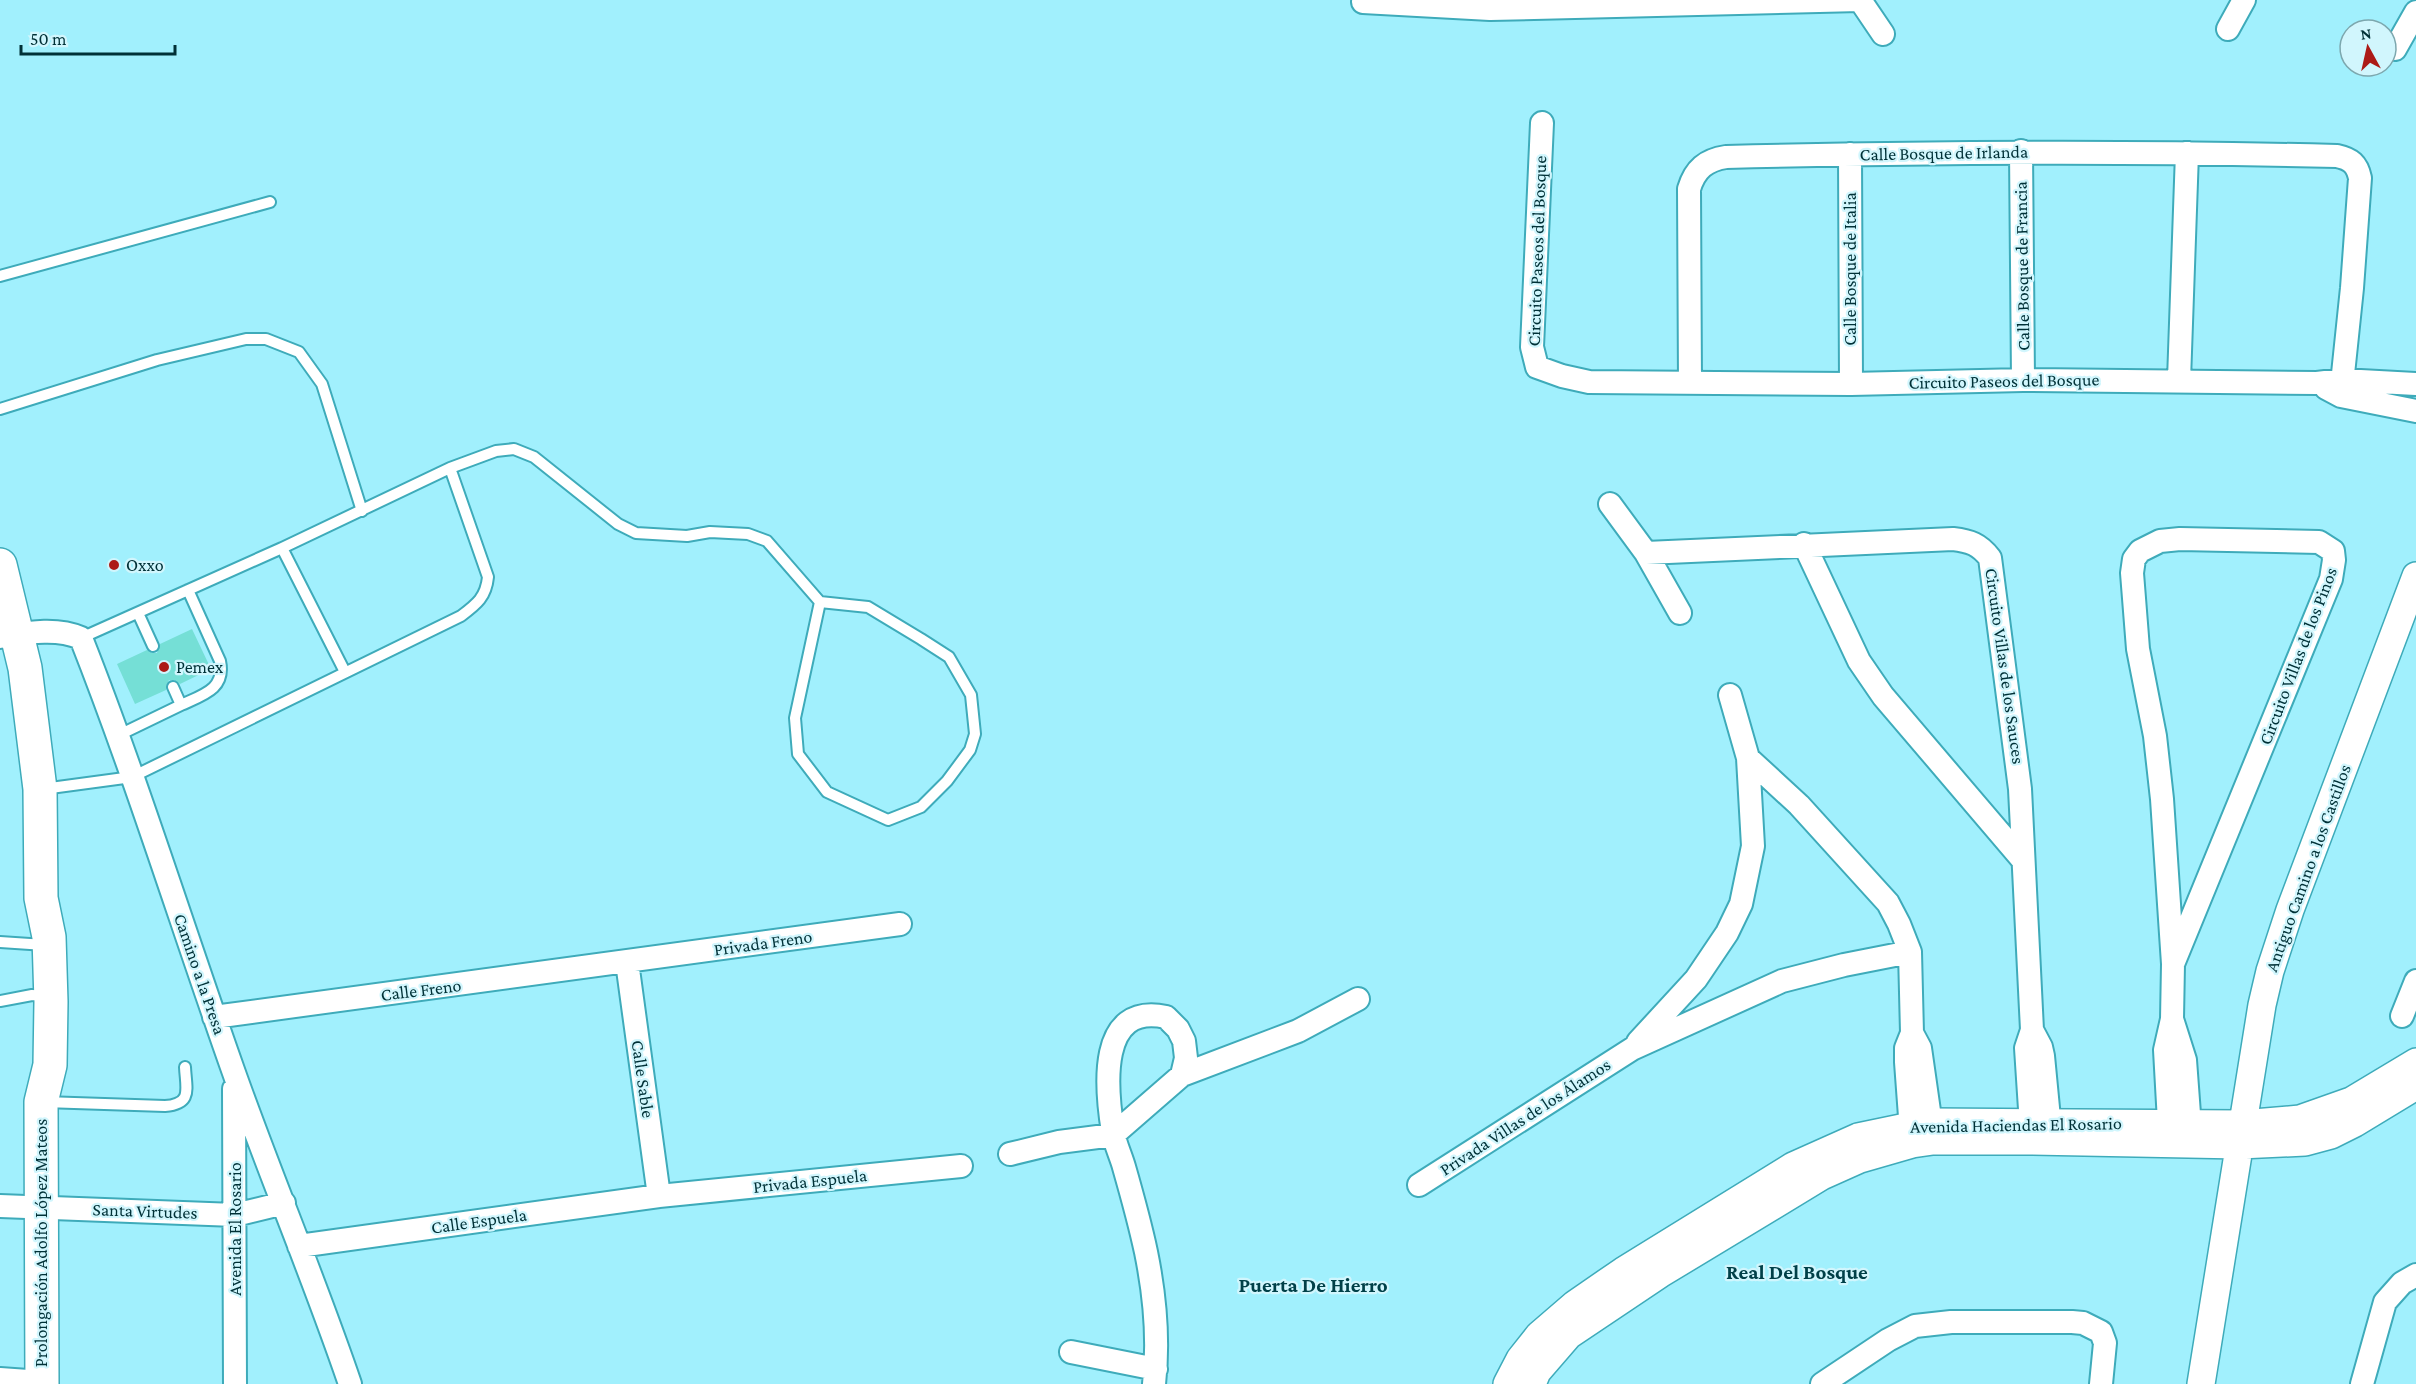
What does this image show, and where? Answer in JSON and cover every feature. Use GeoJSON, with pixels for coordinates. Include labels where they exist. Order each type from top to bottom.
{"type":"FeatureCollection","features":[{"type":"Feature","properties":{"kind":"main road","name":"Prolongación Adolfo López Mateos"},"geometry":{"type":"LineString","coordinates":[[0,565],[6,636],[25,668],[40,789],[41,995],[30,1074],[41,1102],[42,1383]]}},
{"type":"Feature","properties":{"kind":"street"},"geometry":{"type":"LineString","coordinates":[[1363,2],[1492,4],[1860,0],[1883,34]]}},
{"type":"Feature","properties":{"kind":"street"},"geometry":{"type":"LineString","coordinates":[[2228,29],[2244,0]]}},
{"type":"Feature","properties":{"kind":"street"},"geometry":{"type":"LineString","coordinates":[[2398,44],[2416,12]]}},
{"type":"Feature","properties":{"kind":"street","name":"Circuito Paseos del Bosque"},"geometry":{"type":"LineString","coordinates":[[1542,123],[1532,346],[1537,367],[1562,376],[1589,382],[1690,383],[1851,384],[2023,380],[2317,383],[2342,388],[2416,411]]}},
{"type":"Feature","properties":{"kind":"street","name":"Calle Bosque de Francia"},"geometry":{"type":"LineString","coordinates":[[2021,152],[2023,380]]}},
{"type":"Feature","properties":{"kind":"street"},"geometry":{"type":"LineString","coordinates":[[2179,380],[2187,153]]}},
{"type":"Feature","properties":{"kind":"street","name":"Calle Bosque de Irlanda"},"geometry":{"type":"LineString","coordinates":[[1690,383],[1689,189],[1693,177],[1703,165],[1710,161],[1726,158],[1850,154],[2187,153],[2337,156],[2351,161],[2358,170],[2360,178],[2342,388]]}},
{"type":"Feature","properties":{"kind":"street","name":"Calle Bosque de Italia"},"geometry":{"type":"LineString","coordinates":[[1850,154],[1851,384]]}},
{"type":"Feature","properties":{"kind":"street","name":"Circuito Paseos del Bosque"},"geometry":{"type":"LineString","coordinates":[[2342,388],[2416,384]]}},
{"type":"Feature","properties":{"kind":"street"},"geometry":{"type":"LineString","coordinates":[[1610,504],[1646,553],[1680,613]]}},
{"type":"Feature","properties":{"kind":"street","name":"Circuito Villas de los Sauces"},"geometry":{"type":"LineString","coordinates":[[1646,553],[1953,539],[1972,541],[1981,546],[1990,558],[2008,705],[2017,755],[2032,1030],[2043,1056],[2041,1132]]}},
{"type":"Feature","properties":{"kind":"street","name":"Circuito Villas de los Pinos"},"geometry":{"type":"LineString","coordinates":[[2173,964],[2331,579],[2333,550],[2319,543],[2228,539],[2160,540],[2140,550],[2134,559],[2132,573],[2136,629],[2159,767],[2173,964],[2172,1019],[2164,1050],[2180,1133]]}},
{"type":"Feature","properties":{"kind":"street"},"geometry":{"type":"LineString","coordinates":[[1804,544],[1858,661],[1883,696],[2022,860]]}},
{"type":"Feature","properties":{"kind":"street","name":"Antiguo Camino a los Castillos"},"geometry":{"type":"LineString","coordinates":[[2201,1384],[2262,1005],[2278,945],[2416,576]]}},
{"type":"Feature","properties":{"kind":"street"},"geometry":{"type":"LineString","coordinates":[[6,636],[57,632],[69,633],[81,638]]}},
{"type":"Feature","properties":{"kind":"street","name":"Camino a la Presa"},"geometry":{"type":"LineString","coordinates":[[81,638],[119,735],[234,1074],[350,1384]]}},
{"type":"Feature","properties":{"kind":"street"},"geometry":{"type":"LineString","coordinates":[[1632,1049],[1696,979],[1727,933],[1741,904],[1753,846],[1748,758],[1730,695]]}},
{"type":"Feature","properties":{"kind":"street"},"geometry":{"type":"LineString","coordinates":[[1748,758],[1799,805],[1888,903],[1910,952],[1912,1033],[1920,1048],[1921,1133]]}},
{"type":"Feature","properties":{"kind":"street","name":"Privada Freno"},"geometry":{"type":"LineString","coordinates":[[627,963],[900,924]]}},
{"type":"Feature","properties":{"kind":"street"},"geometry":{"type":"LineString","coordinates":[[1632,1049],[1782,981],[1844,965],[1910,952]]}},
{"type":"Feature","properties":{"kind":"street","name":"Calle Freno"},"geometry":{"type":"LineString","coordinates":[[214,1017],[627,963]]}},
{"type":"Feature","properties":{"kind":"street","name":"Calle Sable"},"geometry":{"type":"LineString","coordinates":[[627,963],[659,1196]]}},
{"type":"Feature","properties":{"kind":"street"},"geometry":{"type":"LineString","coordinates":[[2402,1016],[2416,981]]}},
{"type":"Feature","properties":{"kind":"street"},"geometry":{"type":"LineString","coordinates":[[1010,1154],[1059,1142],[1113,1135],[1182,1075],[1298,1031],[1358,999]]}},
{"type":"Feature","properties":{"kind":"street"},"geometry":{"type":"LineString","coordinates":[[1071,1352],[1155,1377],[1158,1333],[1146,1253],[1113,1135],[1108,1068],[1115,1037],[1123,1026],[1148,1015],[1166,1017],[1178,1029],[1184,1041],[1186,1058],[1182,1075]]}},
{"type":"Feature","properties":{"kind":"street","name":"Privada Villas de los Álamos"},"geometry":{"type":"LineString","coordinates":[[1419,1185],[1632,1049]]}},
{"type":"Feature","properties":{"kind":"street","name":"Avenida Haciendas El Rosario"},"geometry":{"type":"LineString","coordinates":[[1507,1384],[1520,1359],[1539,1335],[1575,1304],[1623,1271],[1793,1166],[1858,1137],[1921,1133],[2180,1133],[2241,1135],[2304,1142],[2331,1135],[2416,1062]]}},
{"type":"Feature","properties":{"kind":"street","name":"Avenida El Rosario"},"geometry":{"type":"LineString","coordinates":[[234,1074],[235,1384]]}},
{"type":"Feature","properties":{"kind":"street","name":"Avenida Haciendas El Rosario"},"geometry":{"type":"LineString","coordinates":[[2361,1107],[2416,1086]]}},
{"type":"Feature","properties":{"kind":"street","name":"Avenida Haciendas El Rosario"},"geometry":{"type":"LineString","coordinates":[[1532,1384],[1537,1372],[1569,1335],[1660,1274],[1821,1176],[1921,1133]]}},
{"type":"Feature","properties":{"kind":"street","name":"Privada Espuela"},"geometry":{"type":"LineString","coordinates":[[659,1196],[961,1166]]}},
{"type":"Feature","properties":{"kind":"street","name":"Calle Espuela"},"geometry":{"type":"LineString","coordinates":[[299,1246],[659,1196]]}},
{"type":"Feature","properties":{"kind":"street","name":"Santa Virtudes"},"geometry":{"type":"LineString","coordinates":[[0,1206],[234,1215],[284,1203]]}},
{"type":"Feature","properties":{"kind":"street"},"geometry":{"type":"LineString","coordinates":[[2362,1384],[2385,1302],[2402,1283],[2416,1275]]}},
{"type":"Feature","properties":{"kind":"street"},"geometry":{"type":"LineString","coordinates":[[1822,1384],[1888,1340],[1916,1326],[1952,1322],[2072,1322],[2083,1323],[2101,1332],[2105,1343],[2101,1384]]}},
{"type":"Feature","properties":{"kind":"street"},"geometry":{"type":"LineString","coordinates":[[0,1379],[42,1383]]}},
{"type":"Feature","properties":{"kind":"lane"},"geometry":{"type":"LineString","coordinates":[[0,276],[270,202]]}},
{"type":"Feature","properties":{"kind":"lane"},"geometry":{"type":"LineString","coordinates":[[0,409],[157,360],[246,339],[266,339],[298,352],[322,384],[362,511]]}},
{"type":"Feature","properties":{"kind":"lane"},"geometry":{"type":"LineString","coordinates":[[81,638],[282,548],[450,468],[496,451],[514,449],[534,457],[618,524],[636,533],[655,536],[687,536],[710,532],[748,534],[767,540],[820,602],[867,607],[949,657],[971,695],[975,734],[970,750],[940,789],[921,807],[907,814],[888,820],[827,792],[798,754],[795,718],[820,602]]}},
{"type":"Feature","properties":{"kind":"lane"},"geometry":{"type":"LineString","coordinates":[[40,789],[132,777],[461,616],[482,598],[488,577],[450,468]]}},
{"type":"Feature","properties":{"kind":"lane"},"geometry":{"type":"LineString","coordinates":[[282,548],[345,672]]}},
{"type":"Feature","properties":{"kind":"lane"},"geometry":{"type":"LineString","coordinates":[[119,735],[216,686],[222,670],[220,661],[188,590]]}},
{"type":"Feature","properties":{"kind":"lane"},"geometry":{"type":"LineString","coordinates":[[138,613],[153,646]]}},
{"type":"Feature","properties":{"kind":"lane"},"geometry":{"type":"LineString","coordinates":[[173,687],[181,705]]}},
{"type":"Feature","properties":{"kind":"lane"},"geometry":{"type":"LineString","coordinates":[[0,942],[41,945]]}},
{"type":"Feature","properties":{"kind":"lane"},"geometry":{"type":"LineString","coordinates":[[0,1001],[41,995]]}},
{"type":"Feature","properties":{"kind":"lane"},"geometry":{"type":"LineString","coordinates":[[41,1102],[165,1106],[180,1104],[186,1094],[185,1067]]}},
{"type":"Feature","properties":{"kind":"building","name":"Pemex"},"geometry":{"type":"Polygon","coordinates":[[[192,629],[211,669],[180,684],[169,680],[166,690],[135,704],[117,664],[147,650],[157,653],[160,644],[192,629]]]}},
{"type":"Feature","properties":{"kind":"place","name":"Oxxo"},"geometry":{"type":"Point","coordinates":[114,565]}},
{"type":"Feature","properties":{"kind":"place","name":"Pemex"},"geometry":{"type":"Point","coordinates":[164,667]}},
{"type":"Feature","properties":{"kind":"district","name":"Real Del Bosque"},"geometry":{"type":"Point","coordinates":[1797,1272]}},
{"type":"Feature","properties":{"kind":"district","name":"Puerta De Hierro"},"geometry":{"type":"Point","coordinates":[1313,1285]}}]}
